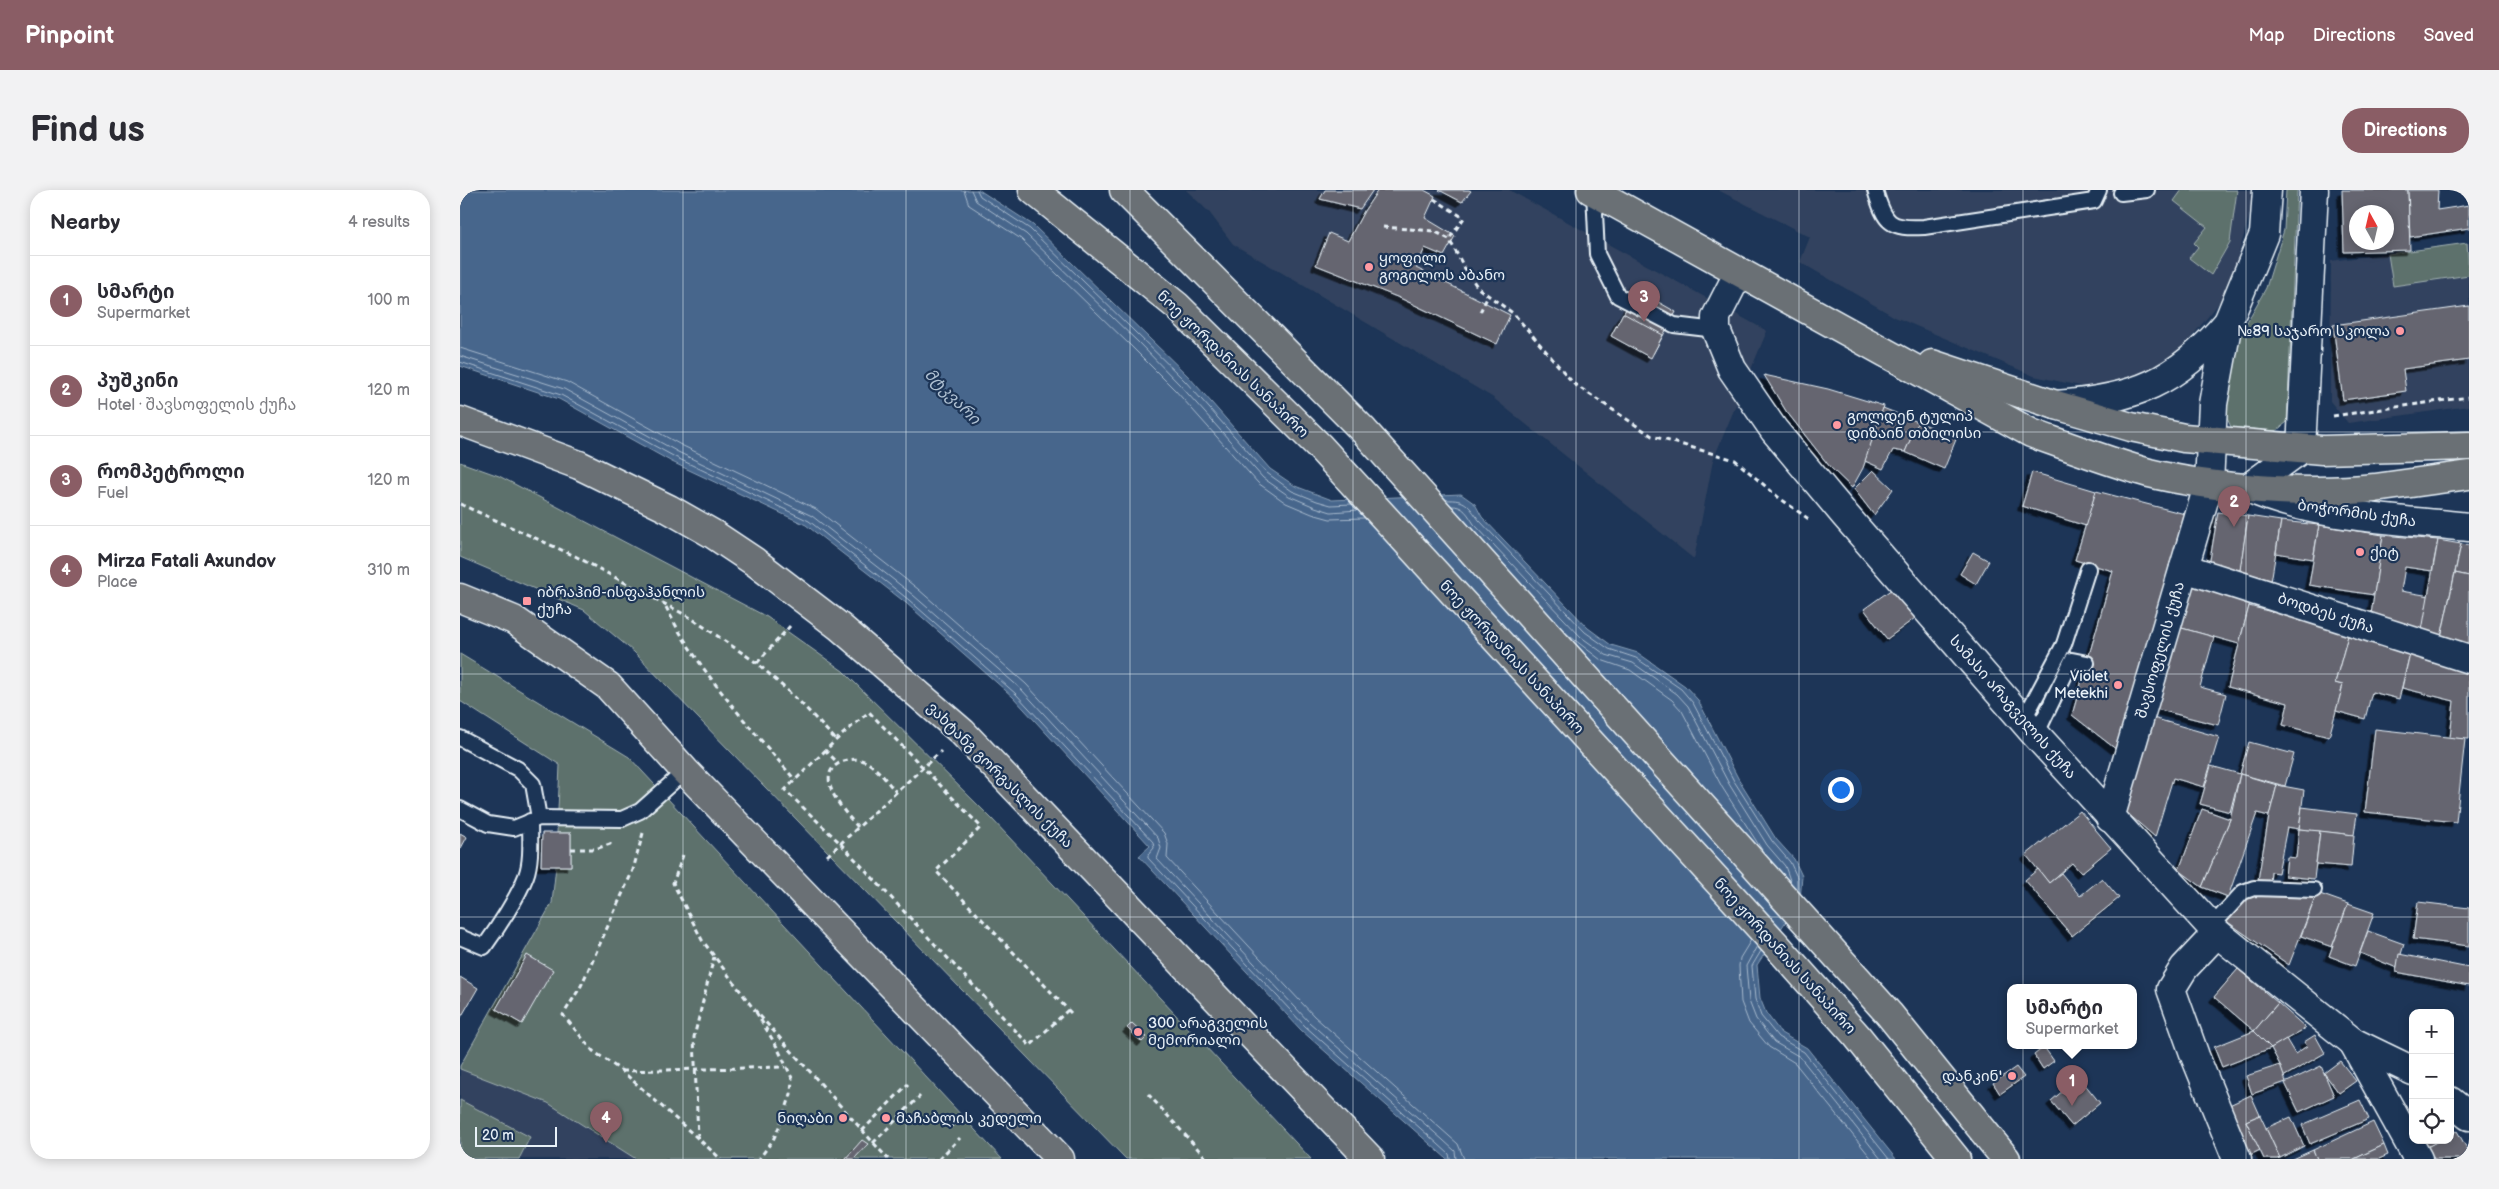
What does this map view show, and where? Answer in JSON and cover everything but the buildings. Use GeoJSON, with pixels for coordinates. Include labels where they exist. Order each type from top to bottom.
{"type":"FeatureCollection","features":[{"type":"Feature","properties":{"kind":"main road","name":"ნოე ჟორდანიას სანაპირო"},"geometry":{"type":"LineString","coordinates":[[1033,190],[1177,306],[1318,446],[1778,947],[1856,1036],[1956,1159]]}},
{"type":"Feature","properties":{"kind":"main road"},"geometry":{"type":"LineString","coordinates":[[1124,190],[1364,431],[1889,1014],[2006,1159]]}},
{"type":"Feature","properties":{"kind":"main road"},"geometry":{"type":"LineString","coordinates":[[1592,191],[2030,433],[2150,473],[2248,488],[2327,490],[2374,488],[2469,475]]}},
{"type":"Feature","properties":{"kind":"main road"},"geometry":{"type":"LineString","coordinates":[[1852,334],[1972,378],[2131,427],[2210,440],[2300,449],[2369,450],[2469,446]]}},
{"type":"Feature","properties":{"kind":"main road","name":"ვახტანგ გორგასლის ქუჩა"},"geometry":{"type":"LineString","coordinates":[[460,421],[580,465],[669,509],[727,543],[827,616],[883,662],[962,732],[1370,1159]]}},
{"type":"Feature","properties":{"kind":"main road"},"geometry":{"type":"LineString","coordinates":[[460,598],[514,620],[608,686],[686,770],[1060,1159]]}},
{"type":"Feature","properties":{"kind":"street"},"geometry":{"type":"LineString","coordinates":[[2056,405],[2107,400],[2147,387],[2167,378],[2200,354],[2228,322],[2264,234],[2267,190]]}},
{"type":"Feature","properties":{"kind":"street"},"geometry":{"type":"LineString","coordinates":[[2248,488],[2300,449],[2314,190]]}},
{"type":"Feature","properties":{"kind":"street"},"geometry":{"type":"LineString","coordinates":[[1716,330],[1716,317],[1739,272]]}},
{"type":"Feature","properties":{"kind":"street","name":"შავსოფელის ქუჩა"},"geometry":{"type":"LineString","coordinates":[[2110,818],[2209,483],[2213,404],[2228,322]]}},
{"type":"Feature","properties":{"kind":"street","name":"სამასი არაგველის ქუჩა"},"geometry":{"type":"LineString","coordinates":[[1716,330],[1732,369],[1769,422],[1844,514],[2110,818],[2214,930],[2353,1042],[2409,1069]]}},
{"type":"Feature","properties":{"kind":"street","name":"ბოჭორმის ქუჩა"},"geometry":{"type":"LineString","coordinates":[[2248,488],[2274,500],[2315,508],[2469,527]]}},
{"type":"Feature","properties":{"kind":"street","name":"ბოდბეს ქუჩა"},"geometry":{"type":"LineString","coordinates":[[2184,568],[2469,658]]}},
{"type":"Feature","properties":{"kind":"street"},"geometry":{"type":"LineString","coordinates":[[2214,930],[2184,968],[2171,989],[2195,1056],[2238,1159]]}},
{"type":"Feature","properties":{"kind":"street"},"geometry":{"type":"LineString","coordinates":[[2353,1042],[2418,1159]]}},
{"type":"Feature","properties":{"kind":"street"},"geometry":{"type":"LineString","coordinates":[[2454,1104],[2469,1116]]}},
{"type":"Feature","properties":{"kind":"lane"},"geometry":{"type":"LineString","coordinates":[[1875,190],[1887,219],[1901,228],[1924,227],[2094,201],[2099,190]]}},
{"type":"Feature","properties":{"kind":"lane"},"geometry":{"type":"LineString","coordinates":[[2121,193],[2147,190]]}},
{"type":"Feature","properties":{"kind":"lane"},"geometry":{"type":"LineString","coordinates":[[1592,191],[1597,254],[1618,296],[1674,326],[1716,330]]}},
{"type":"Feature","properties":{"kind":"lane"},"geometry":{"type":"LineString","coordinates":[[2030,728],[2064,644],[2088,569]]}},
{"type":"Feature","properties":{"kind":"lane"},"geometry":{"type":"LineString","coordinates":[[2030,728],[2072,660],[2087,663]]}},
{"type":"Feature","properties":{"kind":"lane"},"geometry":{"type":"LineString","coordinates":[[460,738],[518,769],[533,784],[535,819],[526,875],[492,936],[484,947],[460,937]]}},
{"type":"Feature","properties":{"kind":"lane"},"geometry":{"type":"LineString","coordinates":[[460,809],[488,824],[514,828],[535,819],[622,819],[640,811],[686,770]]}},
{"type":"Feature","properties":{"kind":"lane"},"geometry":{"type":"LineString","coordinates":[[2214,930],[2244,892],[2254,888],[2314,890]]}},
{"type":"Feature","properties":{"kind":"path"},"geometry":{"type":"LineString","coordinates":[[1434,199],[1464,218],[1449,239]]}},
{"type":"Feature","properties":{"kind":"path"},"geometry":{"type":"LineString","coordinates":[[1383,227],[1434,232],[1449,239],[1478,288],[1514,314],[1574,384],[1652,436],[1735,460],[1778,497],[1819,526],[1844,514]]}},
{"type":"Feature","properties":{"kind":"path"},"geometry":{"type":"LineString","coordinates":[[1480,312],[1488,296]]}},
{"type":"Feature","properties":{"kind":"path"},"geometry":{"type":"LineString","coordinates":[[2333,416],[2469,398]]}},
{"type":"Feature","properties":{"kind":"path"},"geometry":{"type":"LineString","coordinates":[[460,504],[575,556],[691,618],[757,662],[800,702],[836,740]]}},
{"type":"Feature","properties":{"kind":"path"},"geometry":{"type":"LineString","coordinates":[[666,606],[674,624],[725,696],[795,780]]}},
{"type":"Feature","properties":{"kind":"path"},"geometry":{"type":"LineString","coordinates":[[757,662],[790,626]]}},
{"type":"Feature","properties":{"kind":"path"},"geometry":{"type":"LineString","coordinates":[[869,712],[982,827],[936,871],[1069,1011],[1030,1046],[840,843],[785,790],[825,750],[869,712]]}},
{"type":"Feature","properties":{"kind":"path"},"geometry":{"type":"LineString","coordinates":[[825,750],[838,763]]}},
{"type":"Feature","properties":{"kind":"path"},"geometry":{"type":"LineString","coordinates":[[827,856],[942,751]]}},
{"type":"Feature","properties":{"kind":"path"},"geometry":{"type":"LineString","coordinates":[[858,827],[833,797],[830,785],[831,772],[838,763],[852,759],[865,761],[896,792]]}},
{"type":"Feature","properties":{"kind":"path"},"geometry":{"type":"LineString","coordinates":[[644,827],[633,870],[582,986],[563,1015],[593,1050],[622,1071],[720,1159]]}},
{"type":"Feature","properties":{"kind":"path"},"geometry":{"type":"LineString","coordinates":[[571,849],[595,849]]}},
{"type":"Feature","properties":{"kind":"path"},"geometry":{"type":"LineString","coordinates":[[683,855],[673,882],[686,910],[714,957],[753,1008],[888,1159]]}},
{"type":"Feature","properties":{"kind":"path"},"geometry":{"type":"LineString","coordinates":[[698,1138],[694,1037],[714,957]]}},
{"type":"Feature","properties":{"kind":"path"},"geometry":{"type":"LineString","coordinates":[[753,1008],[777,1047],[785,1067],[792,1078],[791,1094],[773,1140],[758,1159]]}},
{"type":"Feature","properties":{"kind":"path"},"geometry":{"type":"LineString","coordinates":[[622,1071],[785,1067]]}},
{"type":"Feature","properties":{"kind":"path"},"geometry":{"type":"LineString","coordinates":[[862,1131],[908,1084]]}},
{"type":"Feature","properties":{"kind":"path"},"geometry":{"type":"LineString","coordinates":[[1148,1094],[1206,1159]]}},
{"type":"Feature","properties":{"kind":"path"},"geometry":{"type":"LineString","coordinates":[[873,1143],[920,1096]]}},
{"type":"Feature","properties":{"kind":"path"},"geometry":{"type":"LineString","coordinates":[[950,1127],[956,1121]]}},
{"type":"Feature","properties":{"kind":"path"},"geometry":{"type":"LineString","coordinates":[[939,1159],[960,1138]]}},
{"type":"Feature","properties":{"kind":"shaded area"},"geometry":{"type":"Polygon","coordinates":[[[1186,190],[1509,190],[1767,331],[1713,460],[1694,559],[1492,397],[1233,244],[1209,212],[1186,190]]]}},
{"type":"Feature","properties":{"kind":"shaded area"},"geometry":{"type":"Polygon","coordinates":[[[1718,190],[2252,190],[2251,209],[2228,292],[2167,367],[2090,388],[2034,376],[1895,317],[1800,262],[1810,237],[1718,190]]]}},
{"type":"Feature","properties":{"kind":"shaded area","name":"№89 საჯარო სკოლა"},"geometry":{"type":"Polygon","coordinates":[[[2469,243],[2469,406],[2348,423],[2330,401],[2331,261],[2469,243]]]}},
{"type":"Feature","properties":{"kind":"shaded area"},"geometry":{"type":"Polygon","coordinates":[[[460,1069],[548,1103],[636,1159],[460,1159],[460,1069]]]}},
{"type":"Feature","properties":{"kind":"green space"},"geometry":{"type":"Polygon","coordinates":[[[2182,190],[2237,190],[2230,242],[2211,275],[2189,258],[2198,247],[2194,243],[2207,227],[2174,201],[2182,190]]]}},
{"type":"Feature","properties":{"kind":"green space"},"geometry":{"type":"Polygon","coordinates":[[[2286,190],[2297,190],[2287,422],[2276,431],[2231,427],[2226,416],[2232,349],[2266,288],[2284,230],[2286,190]]]}},
{"type":"Feature","properties":{"kind":"green space"},"geometry":{"type":"Polygon","coordinates":[[[2467,243],[2469,275],[2393,286],[2388,254],[2467,243]]]}},
{"type":"Feature","properties":{"kind":"green space"},"geometry":{"type":"Polygon","coordinates":[[[460,462],[499,476],[767,617],[843,671],[992,819],[1311,1159],[1126,1159],[634,652],[584,610],[460,557],[460,462]]]}},
{"type":"Feature","properties":{"kind":"green space"},"geometry":{"type":"Polygon","coordinates":[[[460,654],[629,757],[1002,1159],[636,1159],[548,1103],[460,1069],[552,903],[556,866],[571,866],[571,833],[557,833],[560,765],[460,701],[460,654]]]}},
{"type":"Feature","properties":{"kind":"green space"},"geometry":{"type":"Polygon","coordinates":[[[460,1100],[530,1137],[519,1159],[460,1159],[460,1100]]]}},
{"type":"Feature","properties":{"kind":"water","name":"მტკვარი"},"geometry":{"type":"Polygon","coordinates":[[[460,190],[979,190],[1033,225],[1189,377],[1270,469],[1295,486],[1332,500],[1461,494],[1475,504],[1482,517],[1588,628],[1611,645],[1638,653],[1685,686],[1698,700],[1738,778],[1776,839],[1794,859],[1802,876],[1800,900],[1757,965],[1760,998],[1766,1013],[1781,1033],[1807,1048],[1896,1159],[1447,1159],[1301,1030],[1139,856],[1150,846],[1013,697],[906,603],[806,525],[672,462],[559,399],[460,366],[460,190]]]}},
{"type":"Feature","properties":{"kind":"place","name":"ყოფილი გოგილოს აბანო"},"geometry":{"type":"Point","coordinates":[1369,267]}},
{"type":"Feature","properties":{"kind":"place","name":"რომპეტროლი"},"geometry":{"type":"Point","coordinates":[1644,322]}},
{"type":"Feature","properties":{"kind":"place","name":"№89 საჯარო სკოლა"},"geometry":{"type":"Point","coordinates":[2400,331]}},
{"type":"Feature","properties":{"kind":"place","name":"გოლდენ ტულიპ დიზაინ თბილისი"},"geometry":{"type":"Point","coordinates":[1837,425]}},
{"type":"Feature","properties":{"kind":"place","name":"პუშკინი"},"geometry":{"type":"Point","coordinates":[2234,527]}},
{"type":"Feature","properties":{"kind":"place","name":"ქიტ"},"geometry":{"type":"Point","coordinates":[2360,552]}},
{"type":"Feature","properties":{"kind":"place","name":"იბრაჰიმ-ისფაჰანლის ქუჩა"},"geometry":{"type":"Point","coordinates":[527,601]}},
{"type":"Feature","properties":{"kind":"place","name":"Violet Metekhi"},"geometry":{"type":"Point","coordinates":[2118,685]}},
{"type":"Feature","properties":{"kind":"place","name":"300 არაგველის მემორიალი"},"geometry":{"type":"Point","coordinates":[1138,1032]}},
{"type":"Feature","properties":{"kind":"place","name":"დანკინ'"},"geometry":{"type":"Point","coordinates":[2012,1076]}},
{"type":"Feature","properties":{"kind":"place","name":"სმარტი"},"geometry":{"type":"Point","coordinates":[2072,1106]}},
{"type":"Feature","properties":{"kind":"place","name":"ნიღაბი"},"geometry":{"type":"Point","coordinates":[843,1118]}},
{"type":"Feature","properties":{"kind":"place","name":"მაჩაბლის კედელი"},"geometry":{"type":"Point","coordinates":[886,1118]}},
{"type":"Feature","properties":{"kind":"place","name":"Mirza Fatali Axundov"},"geometry":{"type":"Point","coordinates":[606,1143]}}]}
